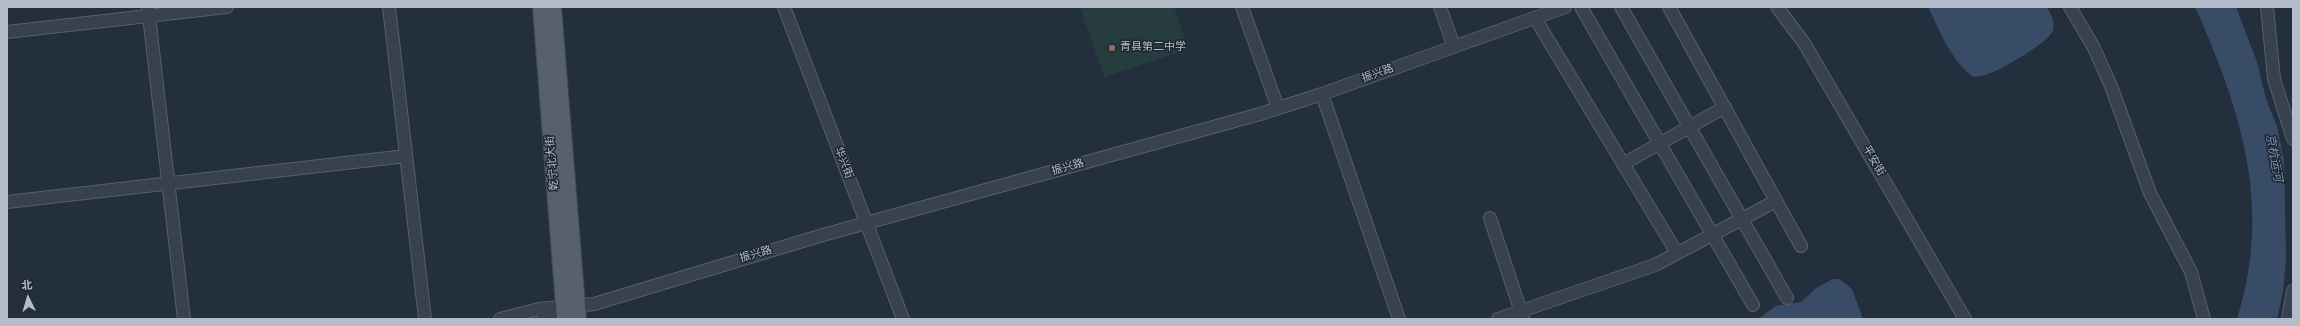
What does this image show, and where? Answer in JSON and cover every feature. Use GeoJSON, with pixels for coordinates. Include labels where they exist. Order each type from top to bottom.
{"type":"FeatureCollection","features":[{"type":"Feature","properties":{"kind":"main road","name":"乾宁北大街"},"geometry":{"type":"LineString","coordinates":[[540,7],[571,313]]}},
{"type":"Feature","properties":{"kind":"main road","name":"乾宁北大街"},"geometry":{"type":"LineString","coordinates":[[553,7],[571,313]]}},
{"type":"Feature","properties":{"kind":"street"},"geometry":{"type":"LineString","coordinates":[[7,32],[149,11],[227,7]]}},
{"type":"Feature","properties":{"kind":"street"},"geometry":{"type":"LineString","coordinates":[[389,7],[425,319]]}},
{"type":"Feature","properties":{"kind":"street","name":"华兴街"},"geometry":{"type":"LineString","coordinates":[[784,7],[903,319]]}},
{"type":"Feature","properties":{"kind":"street"},"geometry":{"type":"LineString","coordinates":[[1242,7],[1278,108]]}},
{"type":"Feature","properties":{"kind":"street"},"geometry":{"type":"LineString","coordinates":[[1440,7],[1454,46]]}},
{"type":"Feature","properties":{"kind":"street","name":"振兴路"},"geometry":{"type":"LineString","coordinates":[[571,313],[594,304],[866,223],[1278,108],[1322,94],[1565,7]]}},
{"type":"Feature","properties":{"kind":"street"},"geometry":{"type":"LineString","coordinates":[[1581,7],[1753,306]]}},
{"type":"Feature","properties":{"kind":"street"},"geometry":{"type":"LineString","coordinates":[[1621,7],[1787,298]]}},
{"type":"Feature","properties":{"kind":"street"},"geometry":{"type":"LineString","coordinates":[[1669,7],[1802,246]]}},
{"type":"Feature","properties":{"kind":"street","name":"平安街"},"geometry":{"type":"LineString","coordinates":[[1777,7],[1804,43],[1965,319]]}},
{"type":"Feature","properties":{"kind":"street"},"geometry":{"type":"LineString","coordinates":[[2070,7],[2094,48],[2111,86],[2150,193],[2191,272],[2204,319]]}},
{"type":"Feature","properties":{"kind":"street"},"geometry":{"type":"LineString","coordinates":[[2267,7],[2274,79],[2293,139]]}},
{"type":"Feature","properties":{"kind":"street"},"geometry":{"type":"LineString","coordinates":[[149,11],[184,319]]}},
{"type":"Feature","properties":{"kind":"street"},"geometry":{"type":"LineString","coordinates":[[1535,18],[1677,253]]}},
{"type":"Feature","properties":{"kind":"street"},"geometry":{"type":"LineString","coordinates":[[1322,94],[1399,319]]}},
{"type":"Feature","properties":{"kind":"street"},"geometry":{"type":"LineString","coordinates":[[1623,164],[1724,107]]}},
{"type":"Feature","properties":{"kind":"street"},"geometry":{"type":"LineString","coordinates":[[7,202],[406,156]]}},
{"type":"Feature","properties":{"kind":"street"},"geometry":{"type":"LineString","coordinates":[[1498,319],[1522,315],[1635,273],[1712,235],[1776,200]]}},
{"type":"Feature","properties":{"kind":"street"},"geometry":{"type":"LineString","coordinates":[[1490,218],[1522,315]]}},
{"type":"Feature","properties":{"kind":"street"},"geometry":{"type":"LineString","coordinates":[[2288,319],[2293,291]]}},
{"type":"Feature","properties":{"kind":"street"},"geometry":{"type":"LineString","coordinates":[[500,319],[539,309],[571,313]]}},
{"type":"Feature","properties":{"kind":"street"},"geometry":{"type":"LineString","coordinates":[[543,319],[571,313]]}},
{"type":"Feature","properties":{"kind":"green space"},"geometry":{"type":"Polygon","coordinates":[[[1080,7],[1174,7],[1188,49],[1104,77],[1080,7]]]}},
{"type":"Feature","properties":{"kind":"water"},"geometry":{"type":"Polygon","coordinates":[[[1928,7],[2047,7],[2053,21],[2053,30],[2050,35],[2035,48],[2003,67],[1982,76],[1973,77],[1952,54],[1928,7]]]}},
{"type":"Feature","properties":{"kind":"water","name":"京杭运河"},"geometry":{"type":"Polygon","coordinates":[[[2195,7],[2236,7],[2257,62],[2266,99],[2277,126],[2284,161],[2286,260],[2283,292],[2277,319],[2237,319],[2247,278],[2252,238],[2252,198],[2247,160],[2238,121],[2226,83],[2195,7]]]}},
{"type":"Feature","properties":{"kind":"water"},"geometry":{"type":"Polygon","coordinates":[[[1833,279],[1839,279],[1852,289],[1863,319],[1758,319],[1776,306],[1801,302],[1816,288],[1833,279]]]}},
{"type":"Feature","properties":{"kind":"place","name":"青县第二中学"},"geometry":{"type":"Point","coordinates":[1112,48]}}]}
